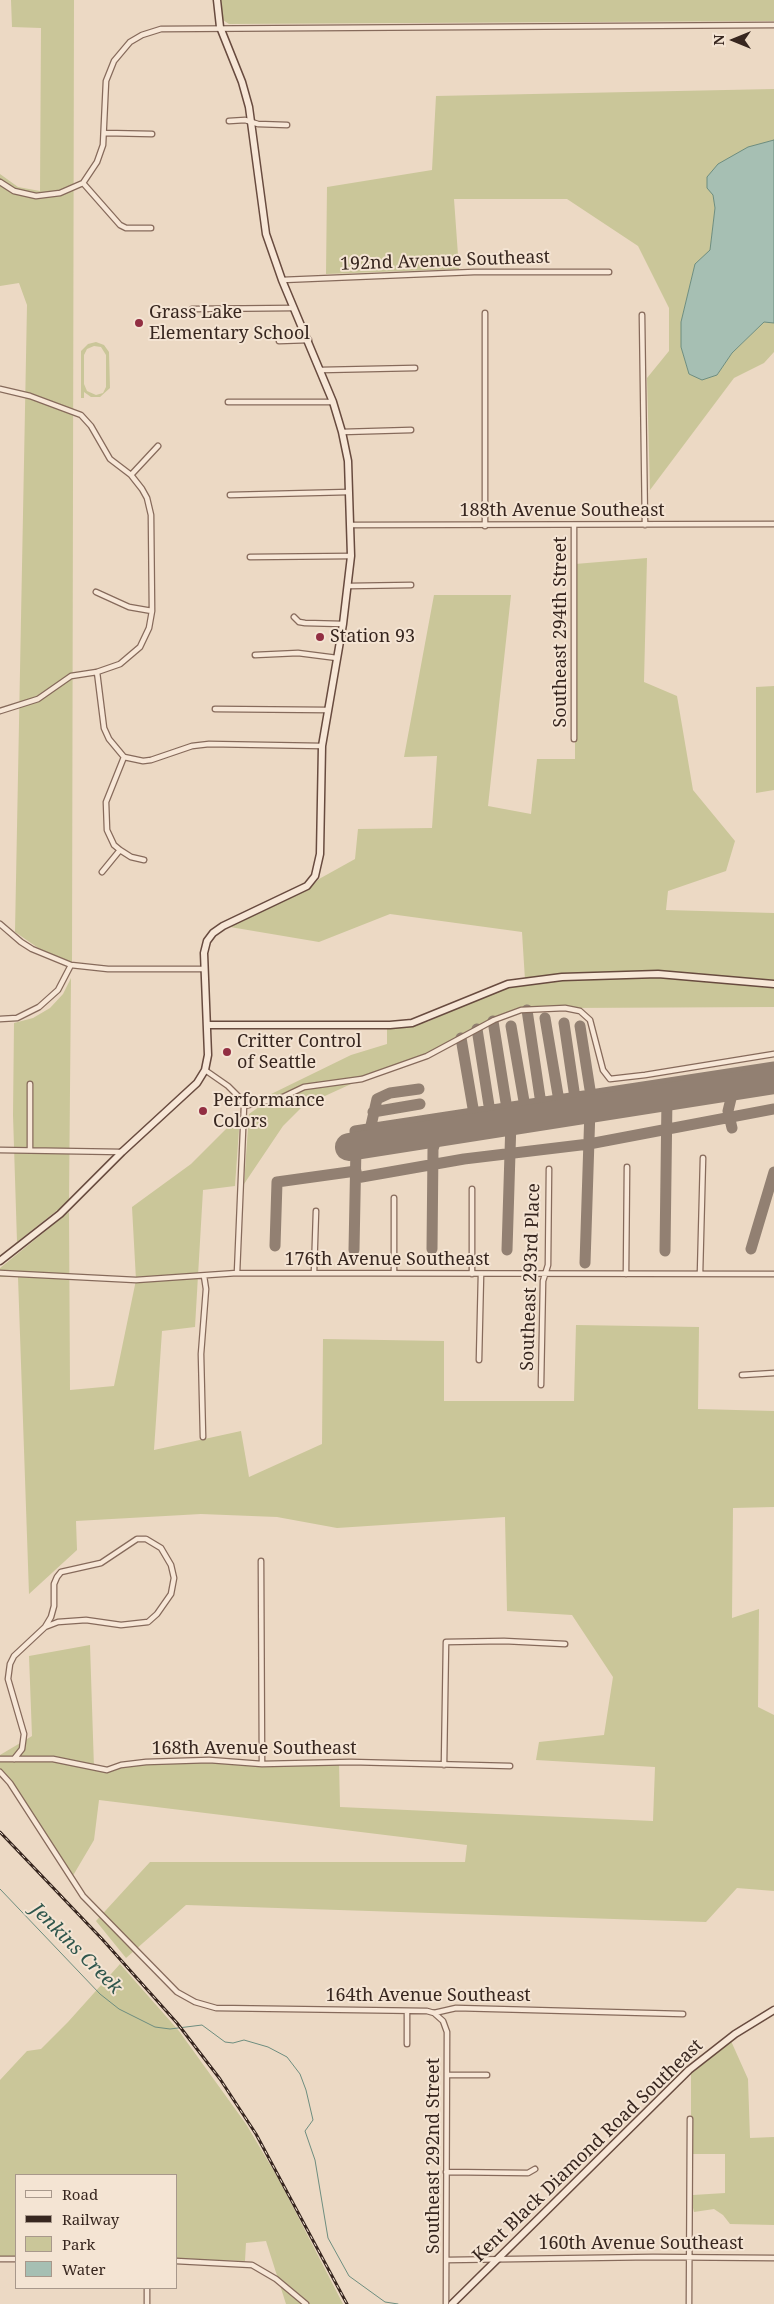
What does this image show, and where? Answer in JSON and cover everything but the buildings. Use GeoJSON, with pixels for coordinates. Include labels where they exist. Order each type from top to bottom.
{"type":"FeatureCollection","features":[{"type":"Feature","properties":{"kind":"street"},"geometry":{"type":"LineString","coordinates":[[0,1261],[60,1214],[122,1152],[197,1083],[205,1070],[208,1055],[204,970],[205,946],[212,933],[223,926],[307,886],[315,876],[320,854],[322,746],[349,586],[351,556],[348,462],[333,402],[309,340],[282,280],[266,234],[252,122],[242,82],[220,27],[217,0]]}},
{"type":"Feature","properties":{"kind":"street"},"geometry":{"type":"LineString","coordinates":[[0,182],[14,190],[36,196],[60,193],[83,183],[101,154],[105,133],[104,93],[108,73],[119,54],[130,42],[142,35],[168,28],[774,25]]}},
{"type":"Feature","properties":{"kind":"street"},"geometry":{"type":"LineString","coordinates":[[228,121],[288,125]]}},
{"type":"Feature","properties":{"kind":"street"},"geometry":{"type":"LineString","coordinates":[[105,133],[152,134]]}},
{"type":"Feature","properties":{"kind":"street"},"geometry":{"type":"LineString","coordinates":[[83,183],[120,225],[126,228],[151,228]]}},
{"type":"Feature","properties":{"kind":"street","name":"192nd Avenue Southeast"},"geometry":{"type":"LineString","coordinates":[[282,280],[471,272],[609,272]]}},
{"type":"Feature","properties":{"kind":"street"},"geometry":{"type":"LineString","coordinates":[[192,309],[294,308]]}},
{"type":"Feature","properties":{"kind":"street"},"geometry":{"type":"LineString","coordinates":[[485,313],[485,526]]}},
{"type":"Feature","properties":{"kind":"street"},"geometry":{"type":"LineString","coordinates":[[642,315],[645,525]]}},
{"type":"Feature","properties":{"kind":"street"},"geometry":{"type":"LineString","coordinates":[[279,341],[309,340]]}},
{"type":"Feature","properties":{"kind":"street"},"geometry":{"type":"LineString","coordinates":[[321,370],[415,368]]}},
{"type":"Feature","properties":{"kind":"street"},"geometry":{"type":"LineString","coordinates":[[0,389],[30,396],[81,415],[91,426],[110,459],[131,475],[145,493],[151,515],[152,611],[149,628],[140,647],[133,655],[120,664],[97,672],[71,676],[38,699],[0,712]]}},
{"type":"Feature","properties":{"kind":"street"},"geometry":{"type":"LineString","coordinates":[[228,402],[333,402]]}},
{"type":"Feature","properties":{"kind":"street"},"geometry":{"type":"LineString","coordinates":[[342,432],[411,430]]}},
{"type":"Feature","properties":{"kind":"street"},"geometry":{"type":"LineString","coordinates":[[131,475],[158,446]]}},
{"type":"Feature","properties":{"kind":"street"},"geometry":{"type":"LineString","coordinates":[[230,495],[349,492]]}},
{"type":"Feature","properties":{"kind":"street","name":"188th Avenue Southeast"},"geometry":{"type":"LineString","coordinates":[[350,524],[485,526],[774,524]]}},
{"type":"Feature","properties":{"kind":"street","name":"Southeast 294th Street"},"geometry":{"type":"LineString","coordinates":[[574,525],[574,739]]}},
{"type":"Feature","properties":{"kind":"street"},"geometry":{"type":"LineString","coordinates":[[250,556],[351,556]]}},
{"type":"Feature","properties":{"kind":"street"},"geometry":{"type":"LineString","coordinates":[[349,586],[412,585]]}},
{"type":"Feature","properties":{"kind":"street"},"geometry":{"type":"LineString","coordinates":[[96,592],[128,607],[152,611]]}},
{"type":"Feature","properties":{"kind":"street"},"geometry":{"type":"LineString","coordinates":[[294,617],[299,622],[305,623],[343,624]]}},
{"type":"Feature","properties":{"kind":"street"},"geometry":{"type":"LineString","coordinates":[[255,655],[298,653],[337,658]]}},
{"type":"Feature","properties":{"kind":"street"},"geometry":{"type":"LineString","coordinates":[[97,672],[104,728],[124,758],[143,761],[151,760],[192,746],[209,744],[322,746]]}},
{"type":"Feature","properties":{"kind":"street"},"geometry":{"type":"LineString","coordinates":[[214,710],[328,710]]}},
{"type":"Feature","properties":{"kind":"street"},"geometry":{"type":"LineString","coordinates":[[124,758],[106,802],[105,812],[110,838],[120,850],[131,857],[144,860]]}},
{"type":"Feature","properties":{"kind":"street"},"geometry":{"type":"LineString","coordinates":[[102,872],[120,850]]}},
{"type":"Feature","properties":{"kind":"street"},"geometry":{"type":"LineString","coordinates":[[0,924],[32,950],[71,965],[108,970],[204,970]]}},
{"type":"Feature","properties":{"kind":"street"},"geometry":{"type":"LineString","coordinates":[[0,1019],[17,1018],[40,1007],[58,990],[71,965]]}},
{"type":"Feature","properties":{"kind":"street"},"geometry":{"type":"LineString","coordinates":[[208,1025],[390,1026],[412,1023],[515,982],[562,977],[658,974],[774,984]]}},
{"type":"Feature","properties":{"kind":"street"},"geometry":{"type":"LineString","coordinates":[[244,1106],[283,1097],[304,1087],[362,1079],[427,1056],[494,1020],[521,1010],[565,1008],[580,1011],[590,1020],[603,1070],[610,1079],[774,1054]]}},
{"type":"Feature","properties":{"kind":"street"},"geometry":{"type":"LineString","coordinates":[[205,1070],[228,1086],[238,1096],[244,1106],[236,1273]]}},
{"type":"Feature","properties":{"kind":"street"},"geometry":{"type":"LineString","coordinates":[[30,1084],[30,1150]]}},
{"type":"Feature","properties":{"kind":"street"},"geometry":{"type":"LineString","coordinates":[[0,1150],[122,1152]]}},
{"type":"Feature","properties":{"kind":"street"},"geometry":{"type":"LineString","coordinates":[[700,1274],[703,1158]]}},
{"type":"Feature","properties":{"kind":"street"},"geometry":{"type":"LineString","coordinates":[[626,1274],[627,1168]]}},
{"type":"Feature","properties":{"kind":"street","name":"Southeast 293rd Place"},"geometry":{"type":"LineString","coordinates":[[540,1385],[543,1281],[548,1265],[549,1169]]}},
{"type":"Feature","properties":{"kind":"street"},"geometry":{"type":"LineString","coordinates":[[472,1190],[472,1274]]}},
{"type":"Feature","properties":{"kind":"street"},"geometry":{"type":"LineString","coordinates":[[394,1198],[394,1273]]}},
{"type":"Feature","properties":{"kind":"street"},"geometry":{"type":"LineString","coordinates":[[314,1273],[316,1211]]}},
{"type":"Feature","properties":{"kind":"street","name":"176th Avenue Southeast"},"geometry":{"type":"LineString","coordinates":[[0,1273],[136,1280],[236,1273],[774,1274]]}},
{"type":"Feature","properties":{"kind":"street"},"geometry":{"type":"LineString","coordinates":[[479,1360],[481,1274]]}},
{"type":"Feature","properties":{"kind":"street"},"geometry":{"type":"LineString","coordinates":[[203,1437],[200,1354],[206,1290],[204,1276]]}},
{"type":"Feature","properties":{"kind":"street"},"geometry":{"type":"LineString","coordinates":[[742,1375],[774,1373]]}},
{"type":"Feature","properties":{"kind":"street"},"geometry":{"type":"LineString","coordinates":[[14,1759],[22,1749],[24,1734],[8,1679],[10,1664],[14,1656],[45,1627],[58,1622],[86,1620],[121,1626],[148,1622],[157,1614],[171,1594],[174,1578],[171,1564],[161,1548],[146,1539],[137,1539],[114,1552],[101,1563],[61,1572],[54,1584],[54,1606],[45,1627]]}},
{"type":"Feature","properties":{"kind":"street"},"geometry":{"type":"LineString","coordinates":[[261,1561],[262,1764]]}},
{"type":"Feature","properties":{"kind":"street"},"geometry":{"type":"LineString","coordinates":[[444,1765],[446,1642],[504,1641],[565,1644]]}},
{"type":"Feature","properties":{"kind":"street","name":"168th Avenue Southeast"},"geometry":{"type":"LineString","coordinates":[[0,1759],[53,1760],[107,1770],[127,1764],[209,1760],[262,1764],[351,1762],[510,1766]]}},
{"type":"Feature","properties":{"kind":"street","name":"164th Avenue Southeast"},"geometry":{"type":"LineString","coordinates":[[0,1772],[10,1784],[83,1896],[177,1992],[194,2002],[216,2008],[434,2013],[456,2008],[682,2014]]}},
{"type":"Feature","properties":{"kind":"street","name":"Kent Black Diamond Road Southeast"},"geometry":{"type":"LineString","coordinates":[[452,2304],[689,2070],[735,2034],[774,2010]]}},
{"type":"Feature","properties":{"kind":"street"},"geometry":{"type":"LineString","coordinates":[[407,2011],[407,2044]]}},
{"type":"Feature","properties":{"kind":"street","name":"Southeast 292nd Street"},"geometry":{"type":"LineString","coordinates":[[434,2013],[443,2021],[447,2032],[446,2172],[448,2260],[446,2304]]}},
{"type":"Feature","properties":{"kind":"street"},"geometry":{"type":"LineString","coordinates":[[448,2075],[487,2075]]}},
{"type":"Feature","properties":{"kind":"street"},"geometry":{"type":"LineString","coordinates":[[689,2304],[690,2119]]}},
{"type":"Feature","properties":{"kind":"street"},"geometry":{"type":"LineString","coordinates":[[446,2172],[528,2173],[535,2169]]}},
{"type":"Feature","properties":{"kind":"street","name":"160th Avenue Southeast"},"geometry":{"type":"LineString","coordinates":[[448,2260],[774,2258]]}},
{"type":"Feature","properties":{"kind":"street"},"geometry":{"type":"LineString","coordinates":[[0,2259],[15,2260]]}},
{"type":"Feature","properties":{"kind":"street"},"geometry":{"type":"LineString","coordinates":[[178,2261],[244,2263],[252,2265],[276,2279],[306,2304]]}},
{"type":"Feature","properties":{"kind":"street"},"geometry":{"type":"LineString","coordinates":[[147,2289],[147,2304]]}},
{"type":"Feature","properties":{"kind":"green space"},"geometry":{"type":"Polygon","coordinates":[[[11,0],[74,0],[72,962],[44,952],[15,932],[27,305],[19,283],[0,286],[0,174],[18,187],[40,191],[41,28],[12,27],[11,0]]]}},
{"type":"Feature","properties":{"kind":"green space"},"geometry":{"type":"Polygon","coordinates":[[[221,0],[774,0],[774,21],[229,24],[223,20],[221,0]]]}},
{"type":"Feature","properties":{"kind":"green space"},"geometry":{"type":"Polygon","coordinates":[[[774,89],[774,140],[770,141],[713,194],[715,208],[710,251],[695,264],[681,322],[681,347],[689,374],[702,379],[717,375],[732,353],[764,322],[774,323],[774,352],[764,363],[734,378],[650,490],[647,378],[669,351],[669,308],[638,246],[567,199],[454,199],[459,269],[326,274],[327,187],[432,170],[436,96],[774,89]]]}},
{"type":"Feature","properties":{"kind":"green space"},"geometry":{"type":"Polygon","coordinates":[[[96,342],[104,345],[109,352],[110,388],[100,397],[91,397],[84,392],[84,398],[81,398],[81,351],[88,344],[96,342]],[[94,346],[87,349],[84,355],[84,384],[87,391],[96,395],[103,393],[106,387],[106,355],[101,347],[94,346]]]}},
{"type":"Feature","properties":{"kind":"green space"},"geometry":{"type":"Polygon","coordinates":[[[647,558],[644,682],[677,696],[693,790],[735,841],[726,871],[668,891],[666,910],[774,913],[774,1007],[521,1010],[493,1021],[427,1056],[362,1079],[303,1106],[283,1126],[244,1184],[249,1114],[263,1104],[263,1098],[351,1055],[387,1044],[387,1028],[404,1027],[427,1022],[525,980],[522,932],[390,914],[319,942],[230,927],[308,890],[319,879],[355,859],[358,829],[432,828],[437,756],[404,757],[434,595],[511,595],[488,806],[531,814],[537,759],[575,759],[575,564],[647,558]]]}},
{"type":"Feature","properties":{"kind":"green space"},"geometry":{"type":"Polygon","coordinates":[[[774,686],[774,790],[756,793],[756,687],[774,686]]]}},
{"type":"Feature","properties":{"kind":"green space"},"geometry":{"type":"Polygon","coordinates":[[[71,978],[69,1201],[17,1242],[13,1115],[14,1023],[33,1018],[50,1008],[63,994],[71,978]]]}},
{"type":"Feature","properties":{"kind":"green space"},"geometry":{"type":"Polygon","coordinates":[[[240,1115],[235,1186],[203,1190],[195,1327],[162,1331],[154,1450],[241,1431],[249,1477],[322,1444],[323,1339],[444,1341],[444,1401],[574,1401],[576,1325],[699,1327],[698,1409],[774,1411],[774,1507],[733,1508],[732,1618],[759,1609],[758,1707],[774,1715],[774,1891],[737,1888],[706,1922],[186,1905],[126,1958],[96,1921],[150,1862],[465,1862],[467,1845],[99,1800],[94,1840],[71,1879],[0,1771],[0,1755],[32,1736],[29,1656],[90,1645],[94,1768],[107,1770],[158,1761],[339,1762],[340,1807],[653,1821],[655,1767],[536,1760],[539,1742],[604,1735],[613,1677],[572,1615],[507,1611],[505,1517],[337,1528],[277,1517],[201,1514],[76,1521],[77,1550],[29,1594],[18,1277],[0,1277],[0,1268],[69,1212],[70,1390],[114,1386],[136,1280],[132,1207],[191,1164],[240,1115]]]}},
{"type":"Feature","properties":{"kind":"green space"},"geometry":{"type":"Polygon","coordinates":[[[120,1964],[179,2031],[246,2124],[278,2178],[343,2304],[286,2304],[266,2241],[246,2243],[245,2261],[178,2259],[178,2174],[15,2174],[15,2256],[0,2256],[0,2080],[27,2051],[41,2049],[120,1964]]]}},
{"type":"Feature","properties":{"kind":"green space"},"geometry":{"type":"Polygon","coordinates":[[[731,2041],[748,2079],[750,2138],[774,2137],[774,2225],[730,2224],[723,2215],[714,2209],[694,2212],[693,2208],[693,2195],[725,2193],[725,2154],[691,2154],[691,2074],[731,2041]]]}},
{"type":"Feature","properties":{"kind":"water"},"geometry":{"type":"Polygon","coordinates":[[[774,140],[774,323],[764,322],[732,353],[717,375],[702,380],[689,374],[681,347],[681,322],[695,264],[710,250],[715,208],[713,195],[707,188],[707,177],[718,164],[748,147],[774,140]]]}},
{"type":"Feature","properties":{"kind":"waterway","name":"Jenkins Creek"},"geometry":{"type":"LineString","coordinates":[[0,1889],[100,1994],[119,2009],[155,2027],[170,2029],[202,2025],[225,2042],[233,2043],[244,2040],[268,2047],[287,2057],[300,2074],[313,2120],[305,2131],[315,2160],[328,2238],[349,2276],[385,2302],[398,2304]]}},
{"type":"Feature","properties":{"kind":"taxiway"},"geometry":{"type":"LineString","coordinates":[[527,1010],[541,1104]]}},
{"type":"Feature","properties":{"kind":"taxiway"},"geometry":{"type":"LineString","coordinates":[[545,1018],[559,1101]]}},
{"type":"Feature","properties":{"kind":"taxiway"},"geometry":{"type":"LineString","coordinates":[[493,1021],[507,1109]]}},
{"type":"Feature","properties":{"kind":"taxiway"},"geometry":{"type":"LineString","coordinates":[[564,1023],[575,1098]]}},
{"type":"Feature","properties":{"kind":"taxiway"},"geometry":{"type":"LineString","coordinates":[[511,1026],[525,1107]]}},
{"type":"Feature","properties":{"kind":"taxiway"},"geometry":{"type":"LineString","coordinates":[[580,1026],[591,1096]]}},
{"type":"Feature","properties":{"kind":"taxiway"},"geometry":{"type":"LineString","coordinates":[[477,1029],[490,1112]]}},
{"type":"Feature","properties":{"kind":"taxiway"},"geometry":{"type":"LineString","coordinates":[[461,1038],[474,1114]]}},
{"type":"Feature","properties":{"kind":"taxiway"},"geometry":{"type":"LineString","coordinates":[[354,1250],[355,1131],[774,1067]]}},
{"type":"Feature","properties":{"kind":"taxiway"},"geometry":{"type":"LineString","coordinates":[[732,1128],[728,1111],[734,1086]]}},
{"type":"Feature","properties":{"kind":"taxiway"},"geometry":{"type":"LineString","coordinates":[[370,1130],[377,1099],[390,1093],[419,1089]]}},
{"type":"Feature","properties":{"kind":"taxiway"},"geometry":{"type":"LineString","coordinates":[[606,1094],[625,1104]]}},
{"type":"Feature","properties":{"kind":"taxiway"},"geometry":{"type":"LineString","coordinates":[[665,1251],[667,1097]]}},
{"type":"Feature","properties":{"kind":"taxiway"},"geometry":{"type":"LineString","coordinates":[[373,1112],[420,1104]]}},
{"type":"Feature","properties":{"kind":"taxiway"},"geometry":{"type":"LineString","coordinates":[[585,1263],[590,1109]]}},
{"type":"Feature","properties":{"kind":"taxiway"},"geometry":{"type":"LineString","coordinates":[[356,1178],[464,1159],[589,1144],[774,1109]]}},
{"type":"Feature","properties":{"kind":"taxiway"},"geometry":{"type":"LineString","coordinates":[[462,1116],[464,1129]]}},
{"type":"Feature","properties":{"kind":"taxiway"},"geometry":{"type":"LineString","coordinates":[[507,1250],[511,1121]]}},
{"type":"Feature","properties":{"kind":"taxiway"},"geometry":{"type":"LineString","coordinates":[[432,1249],[433,1149],[438,1133]]}},
{"type":"Feature","properties":{"kind":"taxiway"},"geometry":{"type":"LineString","coordinates":[[275,1246],[277,1182],[356,1171]]}},
{"type":"Feature","properties":{"kind":"taxiway"},"geometry":{"type":"LineString","coordinates":[[751,1249],[774,1172]]}},
{"type":"Feature","properties":{"kind":"runway"},"geometry":{"type":"LineString","coordinates":[[349,1147],[774,1080]]}},
{"type":"Feature","properties":{"kind":"railway"},"geometry":{"type":"LineString","coordinates":[[0,1832],[102,1939],[177,2023],[220,2079],[256,2134],[347,2304]]}},
{"type":"Feature","properties":{"kind":"place","name":"Grass Lake Elementary School"},"geometry":{"type":"Point","coordinates":[139,323]}},
{"type":"Feature","properties":{"kind":"place","name":"Station 93"},"geometry":{"type":"Point","coordinates":[320,637]}},
{"type":"Feature","properties":{"kind":"place","name":"Critter Control of Seattle"},"geometry":{"type":"Point","coordinates":[227,1052]}},
{"type":"Feature","properties":{"kind":"place","name":"Performance Colors"},"geometry":{"type":"Point","coordinates":[203,1111]}}]}
